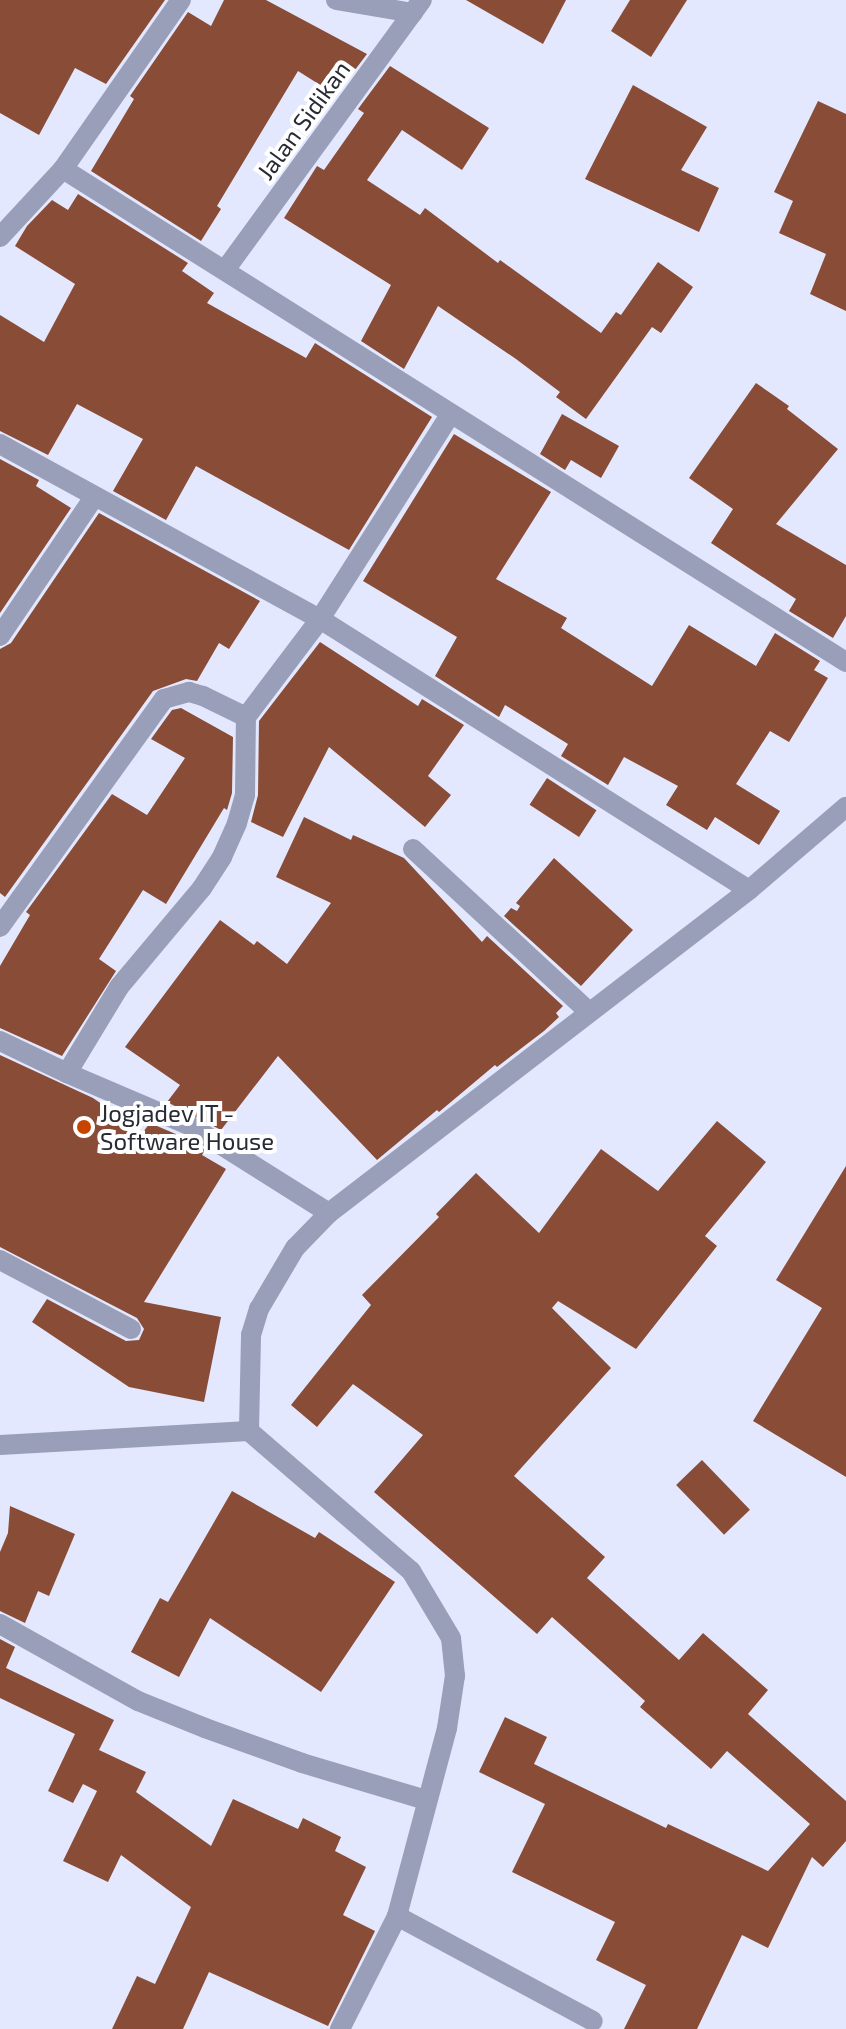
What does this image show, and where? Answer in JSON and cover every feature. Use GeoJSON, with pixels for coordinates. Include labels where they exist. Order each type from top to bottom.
{"type":"FeatureCollection","features":[{"type":"Feature","properties":{"kind":"street"},"geometry":{"type":"LineString","coordinates":[[0,237],[63,169],[181,0]]}},
{"type":"Feature","properties":{"kind":"street"},"geometry":{"type":"LineString","coordinates":[[336,0],[418,7]]}},
{"type":"Feature","properties":{"kind":"street","name":"Jalan Sidikan"},"geometry":{"type":"LineString","coordinates":[[225,270],[418,7]]}},
{"type":"Feature","properties":{"kind":"street"},"geometry":{"type":"LineString","coordinates":[[63,169],[846,662]]}},
{"type":"Feature","properties":{"kind":"street"},"geometry":{"type":"LineString","coordinates":[[67,1073],[119,987],[202,888],[222,857],[245,795],[246,717],[320,619],[450,415]]}},
{"type":"Feature","properties":{"kind":"street"},"geometry":{"type":"LineString","coordinates":[[0,444],[320,619],[749,890]]}},
{"type":"Feature","properties":{"kind":"street"},"geometry":{"type":"LineString","coordinates":[[0,636],[94,497]]}},
{"type":"Feature","properties":{"kind":"street"},"geometry":{"type":"LineString","coordinates":[[0,927],[164,699],[189,692],[221,703],[246,717]]}},
{"type":"Feature","properties":{"kind":"street"},"geometry":{"type":"LineString","coordinates":[[249,1431],[251,1335],[259,1309],[295,1248],[329,1213],[749,890],[846,807]]}},
{"type":"Feature","properties":{"kind":"street"},"geometry":{"type":"LineString","coordinates":[[413,849],[588,1011]]}},
{"type":"Feature","properties":{"kind":"street"},"geometry":{"type":"LineString","coordinates":[[0,1041],[191,1126],[329,1213]]}},
{"type":"Feature","properties":{"kind":"street"},"geometry":{"type":"LineString","coordinates":[[0,1260],[131,1329]]}},
{"type":"Feature","properties":{"kind":"street"},"geometry":{"type":"LineString","coordinates":[[0,1445],[249,1431],[411,1571],[451,1638],[455,1676],[447,1728],[397,1916],[340,2029]]}},
{"type":"Feature","properties":{"kind":"street"},"geometry":{"type":"LineString","coordinates":[[0,1624],[53,1657],[165,1712],[302,1763],[426,1800]]}},
{"type":"Feature","properties":{"kind":"street"},"geometry":{"type":"LineString","coordinates":[[397,1916],[593,2021]]}},
{"type":"Feature","properties":{"kind":"building"},"geometry":{"type":"Polygon","coordinates":[[[0,0],[165,0],[106,84],[75,68],[39,135],[0,113],[0,0]]]}},
{"type":"Feature","properties":{"kind":"building"},"geometry":{"type":"Polygon","coordinates":[[[224,0],[266,0],[367,54],[336,95],[298,71],[217,206],[221,209],[201,241],[91,171],[134,99],[130,96],[188,12],[211,26],[224,0]]]}},
{"type":"Feature","properties":{"kind":"building"},"geometry":{"type":"Polygon","coordinates":[[[466,0],[566,0],[543,44],[466,0]]]}},
{"type":"Feature","properties":{"kind":"building"},"geometry":{"type":"Polygon","coordinates":[[[630,0],[687,0],[651,57],[611,31],[630,0]]]}},
{"type":"Feature","properties":{"kind":"building"},"geometry":{"type":"Polygon","coordinates":[[[390,66],[489,128],[462,170],[402,130],[367,180],[420,215],[425,208],[498,263],[500,260],[601,333],[616,312],[621,315],[658,262],[693,287],[661,333],[652,327],[586,419],[556,397],[560,392],[438,306],[404,369],[361,341],[391,285],[284,218],[317,166],[324,170],[364,113],[358,109],[390,66]]]}},
{"type":"Feature","properties":{"kind":"building"},"geometry":{"type":"Polygon","coordinates":[[[633,85],[707,127],[681,170],[719,188],[699,232],[585,179],[633,85]]]}},
{"type":"Feature","properties":{"kind":"building"},"geometry":{"type":"Polygon","coordinates":[[[818,101],[846,114],[846,311],[810,294],[826,254],[779,233],[793,201],[774,192],[818,101]]]}},
{"type":"Feature","properties":{"kind":"building"},"geometry":{"type":"Polygon","coordinates":[[[78,194],[188,263],[182,271],[214,293],[207,303],[306,358],[315,343],[432,417],[349,550],[196,466],[166,520],[113,491],[143,439],[77,404],[48,455],[0,431],[0,315],[44,342],[75,284],[15,246],[27,226],[52,200],[68,210],[78,194]]]}},
{"type":"Feature","properties":{"kind":"building"},"geometry":{"type":"Polygon","coordinates":[[[756,383],[789,406],[787,409],[838,449],[776,524],[846,565],[846,616],[833,638],[789,611],[796,599],[711,543],[733,509],[689,478],[756,383]]]}},
{"type":"Feature","properties":{"kind":"building"},"geometry":{"type":"Polygon","coordinates":[[[562,414],[619,446],[601,478],[571,460],[565,470],[540,454],[562,414]]]}},
{"type":"Feature","properties":{"kind":"building"},"geometry":{"type":"Polygon","coordinates":[[[454,434],[551,492],[496,579],[567,618],[561,628],[652,686],[689,625],[756,666],[775,633],[820,661],[814,670],[828,678],[789,742],[770,731],[736,784],[780,811],[759,845],[715,817],[707,830],[666,805],[678,786],[624,757],[608,785],[561,756],[568,744],[505,705],[499,717],[435,676],[457,637],[363,581],[454,434]]]}},
{"type":"Feature","properties":{"kind":"building"},"geometry":{"type":"Polygon","coordinates":[[[0,459],[39,480],[36,486],[71,508],[0,613],[0,459]]]}},
{"type":"Feature","properties":{"kind":"building"},"geometry":{"type":"Polygon","coordinates":[[[99,513],[260,601],[229,649],[219,643],[197,681],[186,679],[153,691],[5,897],[0,893],[0,649],[11,643],[99,513]]]}},
{"type":"Feature","properties":{"kind":"building"},"geometry":{"type":"Polygon","coordinates":[[[320,642],[418,706],[422,699],[464,725],[428,776],[451,795],[425,827],[329,747],[283,837],[251,822],[258,795],[259,721],[320,642]]]}},
{"type":"Feature","properties":{"kind":"building"},"geometry":{"type":"Polygon","coordinates":[[[181,708],[233,737],[232,793],[227,810],[224,808],[166,904],[143,890],[99,959],[116,971],[62,1056],[0,1028],[0,966],[30,915],[26,912],[112,794],[147,815],[185,758],[151,739],[172,710],[181,708]]]}},
{"type":"Feature","properties":{"kind":"building"},"geometry":{"type":"Polygon","coordinates":[[[547,778],[596,810],[579,837],[530,805],[547,778]]]}},
{"type":"Feature","properties":{"kind":"building"},"geometry":{"type":"Polygon","coordinates":[[[304,817],[351,840],[353,835],[404,858],[482,942],[487,936],[563,1006],[556,1013],[559,1017],[544,1031],[497,1067],[495,1065],[377,1160],[278,1056],[221,1130],[167,1102],[180,1085],[125,1047],[220,920],[254,945],[257,941],[287,964],[331,903],[276,877],[304,817]]]}},
{"type":"Feature","properties":{"kind":"building"},"geometry":{"type":"Polygon","coordinates":[[[554,858],[633,930],[581,986],[504,916],[511,908],[517,911],[520,906],[516,903],[554,858]]]}},
{"type":"Feature","properties":{"kind":"building"},"geometry":{"type":"Polygon","coordinates":[[[0,1055],[93,1098],[143,1132],[150,1123],[185,1138],[205,1150],[202,1155],[226,1169],[144,1302],[221,1317],[204,1402],[129,1387],[32,1322],[47,1299],[126,1341],[139,1340],[144,1329],[137,1318],[0,1247],[0,1055]]]}},
{"type":"Feature","properties":{"kind":"building"},"geometry":{"type":"Polygon","coordinates":[[[717,1121],[766,1162],[705,1236],[717,1246],[636,1349],[558,1301],[552,1308],[611,1368],[514,1476],[605,1557],[587,1578],[679,1660],[703,1633],[768,1690],[748,1714],[846,1801],[846,1841],[823,1867],[812,1857],[768,1948],[742,1935],[697,2029],[624,2029],[646,1985],[596,1960],[615,1922],[512,1872],[545,1804],[479,1772],[505,1717],[547,1737],[534,1764],[666,1828],[668,1824],[768,1871],[810,1824],[727,1751],[711,1769],[640,1707],[645,1701],[552,1617],[537,1634],[374,1492],[423,1435],[353,1384],[317,1427],[291,1405],[371,1305],[362,1295],[439,1217],[436,1214],[476,1173],[539,1233],[601,1149],[658,1191],[717,1121]]]}},
{"type":"Feature","properties":{"kind":"building"},"geometry":{"type":"Polygon","coordinates":[[[846,1166],[846,1477],[753,1421],[822,1308],[776,1280],[846,1166]]]}},
{"type":"Feature","properties":{"kind":"building"},"geometry":{"type":"Polygon","coordinates":[[[702,1460],[750,1510],[724,1535],[676,1485],[702,1460]]]}},
{"type":"Feature","properties":{"kind":"building"},"geometry":{"type":"Polygon","coordinates":[[[232,1491],[315,1538],[319,1532],[395,1582],[321,1692],[210,1618],[179,1677],[131,1652],[160,1598],[168,1602],[232,1491]]]}},
{"type":"Feature","properties":{"kind":"building"},"geometry":{"type":"Polygon","coordinates":[[[10,1506],[75,1534],[49,1596],[38,1591],[25,1623],[0,1611],[0,1552],[8,1533],[10,1506]]]}},
{"type":"Feature","properties":{"kind":"building"},"geometry":{"type":"Polygon","coordinates":[[[0,1639],[15,1647],[6,1668],[114,1720],[99,1750],[146,1772],[136,1792],[211,1846],[233,1799],[298,1829],[303,1818],[341,1837],[335,1851],[366,1867],[343,1915],[375,1931],[328,2026],[209,1972],[183,2029],[112,2029],[137,1976],[155,1984],[191,1907],[121,1855],[108,1882],[63,1861],[97,1791],[83,1784],[73,1803],[48,1791],[75,1734],[0,1698],[0,1639]]]}},
{"type":"Feature","properties":{"kind":"place","name":"Jogjadev IT - Software House"},"geometry":{"type":"Point","coordinates":[84,1127]}}]}
